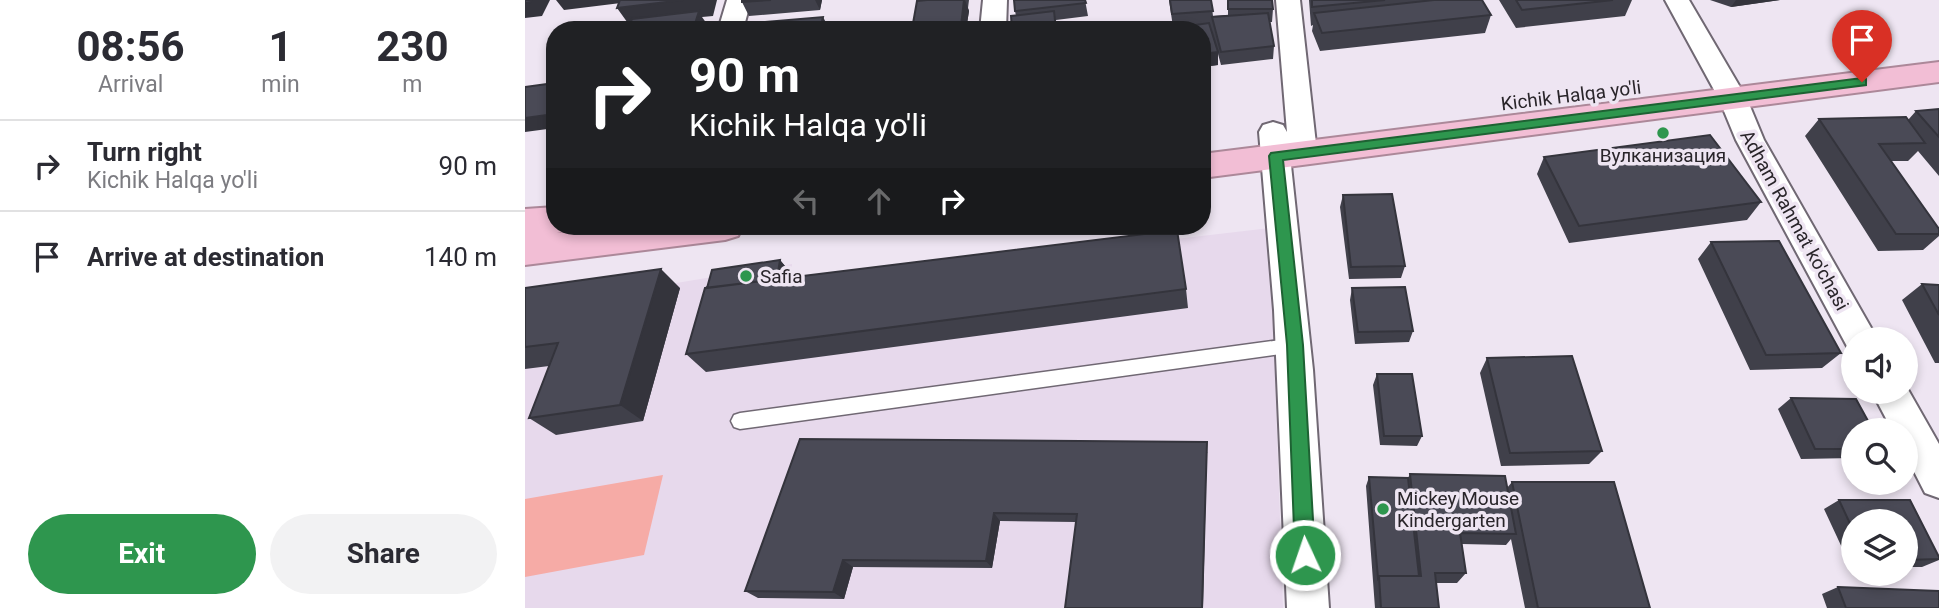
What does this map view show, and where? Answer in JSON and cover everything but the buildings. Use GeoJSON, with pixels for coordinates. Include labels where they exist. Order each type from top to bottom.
{"type":"FeatureCollection","features":[{"type":"Feature","properties":{"kind":"highway","name":"Kichik Halqa yo'li"},"geometry":{"type":"LineString","coordinates":[[1726,88],[1939,48]]}},
{"type":"Feature","properties":{"kind":"highway","name":"Kichik Halqa yo'li"},"geometry":{"type":"LineString","coordinates":[[1211,140],[1288,142],[1726,88],[1939,72]]}},
{"type":"Feature","properties":{"kind":"highway","name":"Kichik Halqa yo'li"},"geometry":{"type":"LineString","coordinates":[[1211,163],[1288,142]]}},
{"type":"Feature","properties":{"kind":"highway"},"geometry":{"type":"LineString","coordinates":[[525,223],[546,221]]}},
{"type":"Feature","properties":{"kind":"highway"},"geometry":{"type":"LineString","coordinates":[[525,251],[653,235]]}},
{"type":"Feature","properties":{"kind":"street"},"geometry":{"type":"LineString","coordinates":[[733,21],[739,0]]}},
{"type":"Feature","properties":{"kind":"street"},"geometry":{"type":"LineString","coordinates":[[994,21],[995,0]]}},
{"type":"Feature","properties":{"kind":"street"},"geometry":{"type":"LineString","coordinates":[[1288,0],[1288,142],[1308,608]]}},
{"type":"Feature","properties":{"kind":"street","name":"Adham Rahmat ko'chasi"},"geometry":{"type":"LineString","coordinates":[[1677,0],[1726,88],[1750,140],[1854,327]]}},
{"type":"Feature","properties":{"kind":"street"},"geometry":{"type":"LineString","coordinates":[[1897,404],[1939,480]]}},
{"type":"Feature","properties":{"kind":"lane"},"geometry":{"type":"LineString","coordinates":[[740,421],[1295,345]]}},
{"type":"Feature","properties":{"kind":"shaded area"},"geometry":{"type":"Polygon","coordinates":[[[1270,228],[1283,608],[525,608],[525,308],[792,264],[790,284],[1270,228]]]}},
{"type":"Feature","properties":{"kind":"shaded area"},"geometry":{"type":"Polygon","coordinates":[[[663,475],[644,555],[525,577],[525,499],[663,475]]]}},
{"type":"Feature","properties":{"kind":"place","name":"Вулканизация"},"geometry":{"type":"Point","coordinates":[1663,133]}},
{"type":"Feature","properties":{"kind":"place","name":"Safia"},"geometry":{"type":"Point","coordinates":[746,276]}},
{"type":"Feature","properties":{"kind":"place","name":"Mickey Mouse Kindergarten"},"geometry":{"type":"Point","coordinates":[1383,509]}},
{"type":"Feature","properties":{"kind":"route"},"geometry":{"type":"LineString","coordinates":[[1305,555],[1295,345],[1276,156],[1862,82]]}}]}
